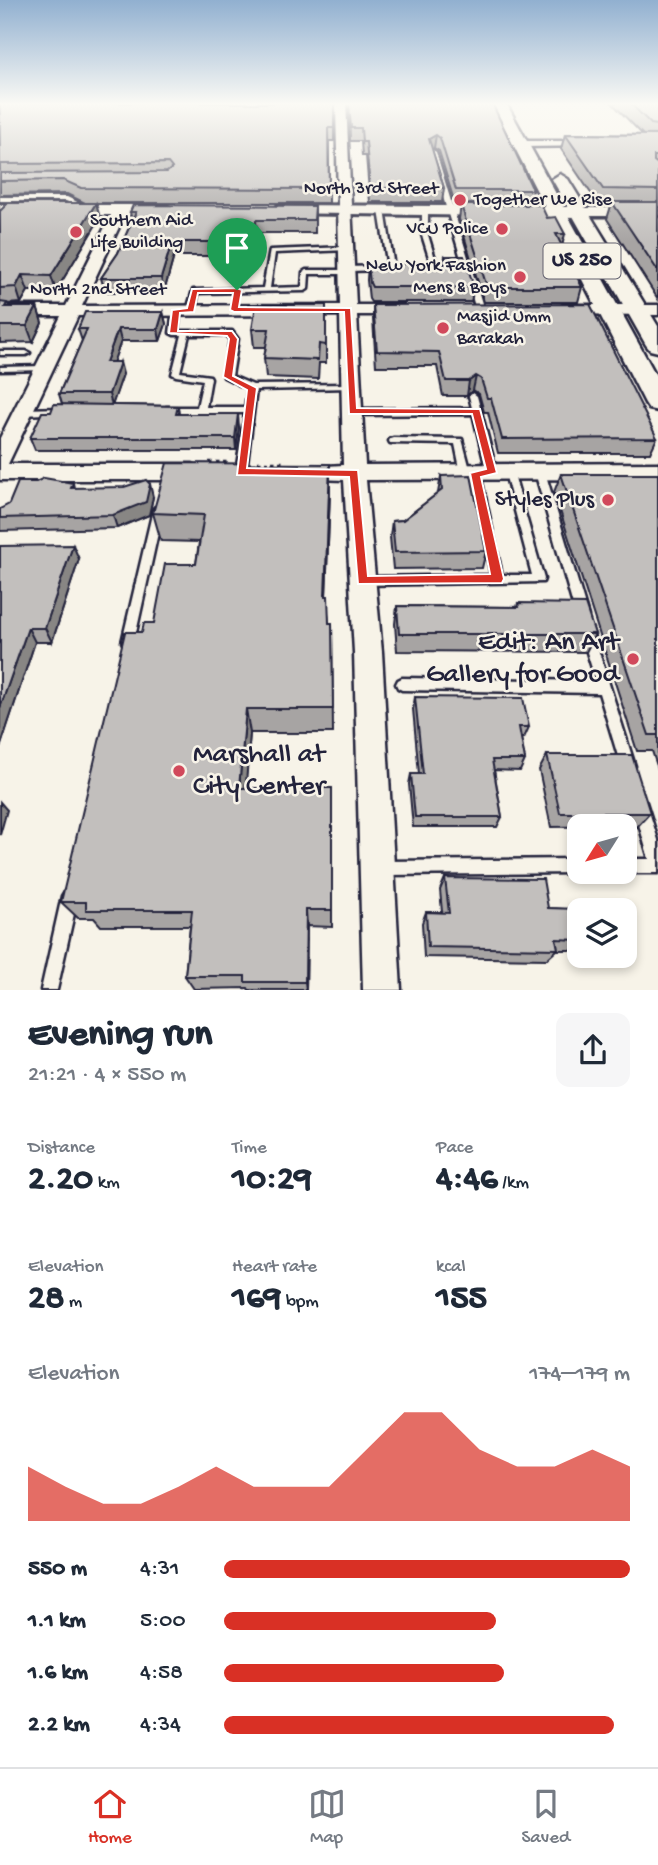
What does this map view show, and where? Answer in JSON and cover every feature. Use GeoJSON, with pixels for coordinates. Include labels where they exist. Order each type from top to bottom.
{"type":"FeatureCollection","features":[{"type":"Feature","properties":{"kind":"main road","name":"US 250"},"geometry":{"type":"LineString","coordinates":[[524,149],[658,403]]}},
{"type":"Feature","properties":{"kind":"main road","name":"US 250"},"geometry":{"type":"LineString","coordinates":[[543,149],[579,212],[648,310],[658,345]]}},
{"type":"Feature","properties":{"kind":"main road","name":"North 3rd Street"},"geometry":{"type":"LineString","coordinates":[[268,210],[433,207],[579,212]]}},
{"type":"Feature","properties":{"kind":"main road"},"geometry":{"type":"LineString","coordinates":[[5,209],[177,210]]}},
{"type":"Feature","properties":{"kind":"street"},"geometry":{"type":"LineString","coordinates":[[343,149],[354,473],[372,755],[382,990]]}},
{"type":"Feature","properties":{"kind":"street"},"geometry":{"type":"LineString","coordinates":[[0,460],[120,210]]}},
{"type":"Feature","properties":{"kind":"street","name":"North 3rd Street"},"geometry":{"type":"LineString","coordinates":[[579,212],[658,212]]}},
{"type":"Feature","properties":{"kind":"street","name":"North 2nd Street"},"geometry":{"type":"LineString","coordinates":[[0,311],[183,310],[235,304],[348,310],[417,310]]}},
{"type":"Feature","properties":{"kind":"street"},"geometry":{"type":"LineString","coordinates":[[545,310],[648,310]]}},
{"type":"Feature","properties":{"kind":"street"},"geometry":{"type":"LineString","coordinates":[[0,472],[164,487],[241,472],[658,471]]}},
{"type":"Feature","properties":{"kind":"lane"},"geometry":{"type":"LineString","coordinates":[[416,270],[426,270],[434,265],[425,235],[433,207],[433,152]]}},
{"type":"Feature","properties":{"kind":"lane"},"geometry":{"type":"LineString","coordinates":[[433,207],[480,310]]}},
{"type":"Feature","properties":{"kind":"lane"},"geometry":{"type":"LineString","coordinates":[[382,210],[391,268]]}},
{"type":"Feature","properties":{"kind":"lane"},"geometry":{"type":"LineString","coordinates":[[267,290],[272,251],[347,249]]}},
{"type":"Feature","properties":{"kind":"lane"},"geometry":{"type":"LineString","coordinates":[[228,377],[234,339],[229,333],[174,333],[183,310],[195,291],[305,289],[306,272],[391,268],[406,270]]}},
{"type":"Feature","properties":{"kind":"lane"},"geometry":{"type":"LineString","coordinates":[[235,304],[237,290]]}},
{"type":"Feature","properties":{"kind":"lane"},"geometry":{"type":"LineString","coordinates":[[186,333],[176,374],[207,378],[228,377],[252,388],[352,386]]}},
{"type":"Feature","properties":{"kind":"lane"},"geometry":{"type":"LineString","coordinates":[[0,353],[26,353]]}},
{"type":"Feature","properties":{"kind":"lane"},"geometry":{"type":"LineString","coordinates":[[0,369],[44,368]]}},
{"type":"Feature","properties":{"kind":"lane"},"geometry":{"type":"LineString","coordinates":[[201,410],[207,378]]}},
{"type":"Feature","properties":{"kind":"lane"},"geometry":{"type":"LineString","coordinates":[[241,472],[252,388]]}},
{"type":"Feature","properties":{"kind":"lane"},"geometry":{"type":"LineString","coordinates":[[473,396],[486,473],[497,579]]}},
{"type":"Feature","properties":{"kind":"lane"},"geometry":{"type":"LineString","coordinates":[[149,410],[249,410]]}},
{"type":"Feature","properties":{"kind":"lane"},"geometry":{"type":"LineString","coordinates":[[23,412],[72,411]]}},
{"type":"Feature","properties":{"kind":"lane"},"geometry":{"type":"LineString","coordinates":[[353,412],[477,411]]}},
{"type":"Feature","properties":{"kind":"lane"},"geometry":{"type":"LineString","coordinates":[[362,581],[540,579],[486,473],[459,441],[393,442]]}},
{"type":"Feature","properties":{"kind":"lane"},"geometry":{"type":"LineString","coordinates":[[540,472],[631,776]]}},
{"type":"Feature","properties":{"kind":"lane"},"geometry":{"type":"LineString","coordinates":[[125,655],[164,487]]}},
{"type":"Feature","properties":{"kind":"lane"},"geometry":{"type":"LineString","coordinates":[[402,684],[603,687]]}},
{"type":"Feature","properties":{"kind":"lane"},"geometry":{"type":"LineString","coordinates":[[635,789],[658,865],[637,866]]}},
{"type":"Feature","properties":{"kind":"lane"},"geometry":{"type":"LineString","coordinates":[[377,868],[567,866]]}},
{"type":"Feature","properties":{"kind":"lane"},"geometry":{"type":"LineString","coordinates":[[49,990],[73,883]]}},
{"type":"Feature","properties":{"kind":"building"},"geometry":{"type":"Polygon","coordinates":[[[0,149],[328,149],[329,189],[81,188],[63,180],[0,181],[0,173],[167,172],[172,168],[168,163],[0,164],[0,149]]]}},
{"type":"Feature","properties":{"kind":"building"},"geometry":{"type":"Polygon","coordinates":[[[367,149],[432,149],[444,188],[370,188],[367,149]]]}},
{"type":"Feature","properties":{"kind":"building"},"geometry":{"type":"Polygon","coordinates":[[[443,149],[514,149],[533,190],[456,190],[443,149]]]}},
{"type":"Feature","properties":{"kind":"building"},"geometry":{"type":"Polygon","coordinates":[[[576,149],[658,149],[658,156],[654,156],[654,161],[658,164],[658,190],[603,189],[576,149]]]}},
{"type":"Feature","properties":{"kind":"building"},"geometry":{"type":"Polygon","coordinates":[[[612,202],[658,202],[658,271],[612,202]]]}},
{"type":"Feature","properties":{"kind":"building"},"geometry":{"type":"Polygon","coordinates":[[[8,203],[96,203],[51,276],[22,275],[16,287],[0,288],[0,211],[8,203]]]}},
{"type":"Feature","properties":{"kind":"building"},"geometry":{"type":"Polygon","coordinates":[[[133,205],[315,206],[314,220],[256,220],[253,242],[172,242],[161,278],[101,278],[118,253],[136,212],[130,212],[133,205]]]}},
{"type":"Feature","properties":{"kind":"building"},"geometry":{"type":"Polygon","coordinates":[[[461,205],[541,205],[547,218],[556,217],[565,234],[556,234],[582,287],[487,287],[461,205]]]}},
{"type":"Feature","properties":{"kind":"building"},"geometry":{"type":"Polygon","coordinates":[[[445,256],[464,256],[474,287],[372,287],[370,283],[368,264],[447,264],[445,256]]]}},
{"type":"Feature","properties":{"kind":"building"},"geometry":{"type":"Polygon","coordinates":[[[0,302],[7,303],[5,307],[37,307],[27,326],[0,326],[0,302]]]}},
{"type":"Feature","properties":{"kind":"building"},"geometry":{"type":"Polygon","coordinates":[[[590,304],[657,438],[502,439],[491,398],[487,398],[481,379],[476,376],[469,381],[446,381],[439,352],[377,351],[373,305],[590,304]]]}},
{"type":"Feature","properties":{"kind":"building"},"geometry":{"type":"Polygon","coordinates":[[[256,305],[326,305],[326,345],[319,344],[318,360],[264,358],[269,329],[252,329],[256,305]]]}},
{"type":"Feature","properties":{"kind":"building"},"geometry":{"type":"Polygon","coordinates":[[[85,312],[163,312],[158,329],[118,329],[106,362],[120,362],[109,394],[59,394],[87,329],[78,329],[85,312]]]}},
{"type":"Feature","properties":{"kind":"building"},"geometry":{"type":"Polygon","coordinates":[[[54,404],[178,406],[176,414],[238,414],[235,438],[30,438],[42,412],[51,412],[54,404]]]}},
{"type":"Feature","properties":{"kind":"building"},"geometry":{"type":"Polygon","coordinates":[[[167,463],[330,464],[325,596],[328,596],[329,623],[332,623],[333,709],[246,709],[239,788],[332,788],[332,910],[306,910],[305,982],[245,982],[245,976],[185,976],[192,910],[86,910],[86,902],[61,902],[125,632],[142,632],[144,623],[154,623],[165,564],[196,564],[204,515],[153,513],[167,463]]]}},
{"type":"Feature","properties":{"kind":"building"},"geometry":{"type":"Polygon","coordinates":[[[561,474],[658,474],[658,735],[649,735],[561,474]]]}},
{"type":"Feature","properties":{"kind":"building"},"geometry":{"type":"Polygon","coordinates":[[[471,475],[486,551],[395,552],[392,521],[403,520],[442,490],[441,476],[471,475]]]}},
{"type":"Feature","properties":{"kind":"building"},"geometry":{"type":"Polygon","coordinates":[[[44,478],[73,483],[71,488],[124,487],[146,480],[150,484],[146,502],[113,515],[0,518],[0,509],[9,504],[18,482],[36,482],[44,478]]]}},
{"type":"Feature","properties":{"kind":"building"},"geometry":{"type":"Polygon","coordinates":[[[73,545],[45,628],[28,628],[0,708],[0,546],[73,545]]]}},
{"type":"Feature","properties":{"kind":"building"},"geometry":{"type":"Polygon","coordinates":[[[518,603],[585,604],[595,634],[399,634],[397,606],[519,607],[518,603]]]}},
{"type":"Feature","properties":{"kind":"building"},"geometry":{"type":"Polygon","coordinates":[[[415,697],[523,698],[529,727],[519,727],[525,760],[492,760],[502,817],[415,817],[411,774],[423,774],[415,697]]]}},
{"type":"Feature","properties":{"kind":"building"},"geometry":{"type":"Polygon","coordinates":[[[547,755],[632,755],[650,813],[560,813],[547,755]]]}},
{"type":"Feature","properties":{"kind":"building"},"geometry":{"type":"Polygon","coordinates":[[[445,878],[543,879],[548,908],[567,909],[567,939],[556,939],[558,949],[428,947],[426,912],[449,913],[445,878]]]}},
{"type":"Feature","properties":{"kind":"place","name":"Together We Rise"},"geometry":{"type":"Point","coordinates":[460,200]}},
{"type":"Feature","properties":{"kind":"place","name":"VCU Police"},"geometry":{"type":"Point","coordinates":[502,229]}},
{"type":"Feature","properties":{"kind":"place","name":"Southern Aid Life Building"},"geometry":{"type":"Point","coordinates":[76,232]}},
{"type":"Feature","properties":{"kind":"place","name":"New York Fashion Mens & Boys"},"geometry":{"type":"Point","coordinates":[520,277]}},
{"type":"Feature","properties":{"kind":"place","name":"Masjid Umm Barakah"},"geometry":{"type":"Point","coordinates":[443,328]}},
{"type":"Feature","properties":{"kind":"place","name":"Styles Plus"},"geometry":{"type":"Point","coordinates":[608,500]}},
{"type":"Feature","properties":{"kind":"place","name":"Edit: An Art Gallery for Good"},"geometry":{"type":"Point","coordinates":[633,659]}},
{"type":"Feature","properties":{"kind":"place","name":"Marshall at City Center"},"geometry":{"type":"Point","coordinates":[179,771]}},
{"type":"Feature","properties":{"kind":"route"},"geometry":{"type":"LineString","coordinates":[[237,290],[234,310],[348,310],[353,412],[477,411],[492,473],[475,473],[497,579],[362,581],[354,473],[241,472],[252,388],[228,377],[234,339],[229,333],[174,333],[176,310],[191,310],[195,291],[237,290]]}}]}
